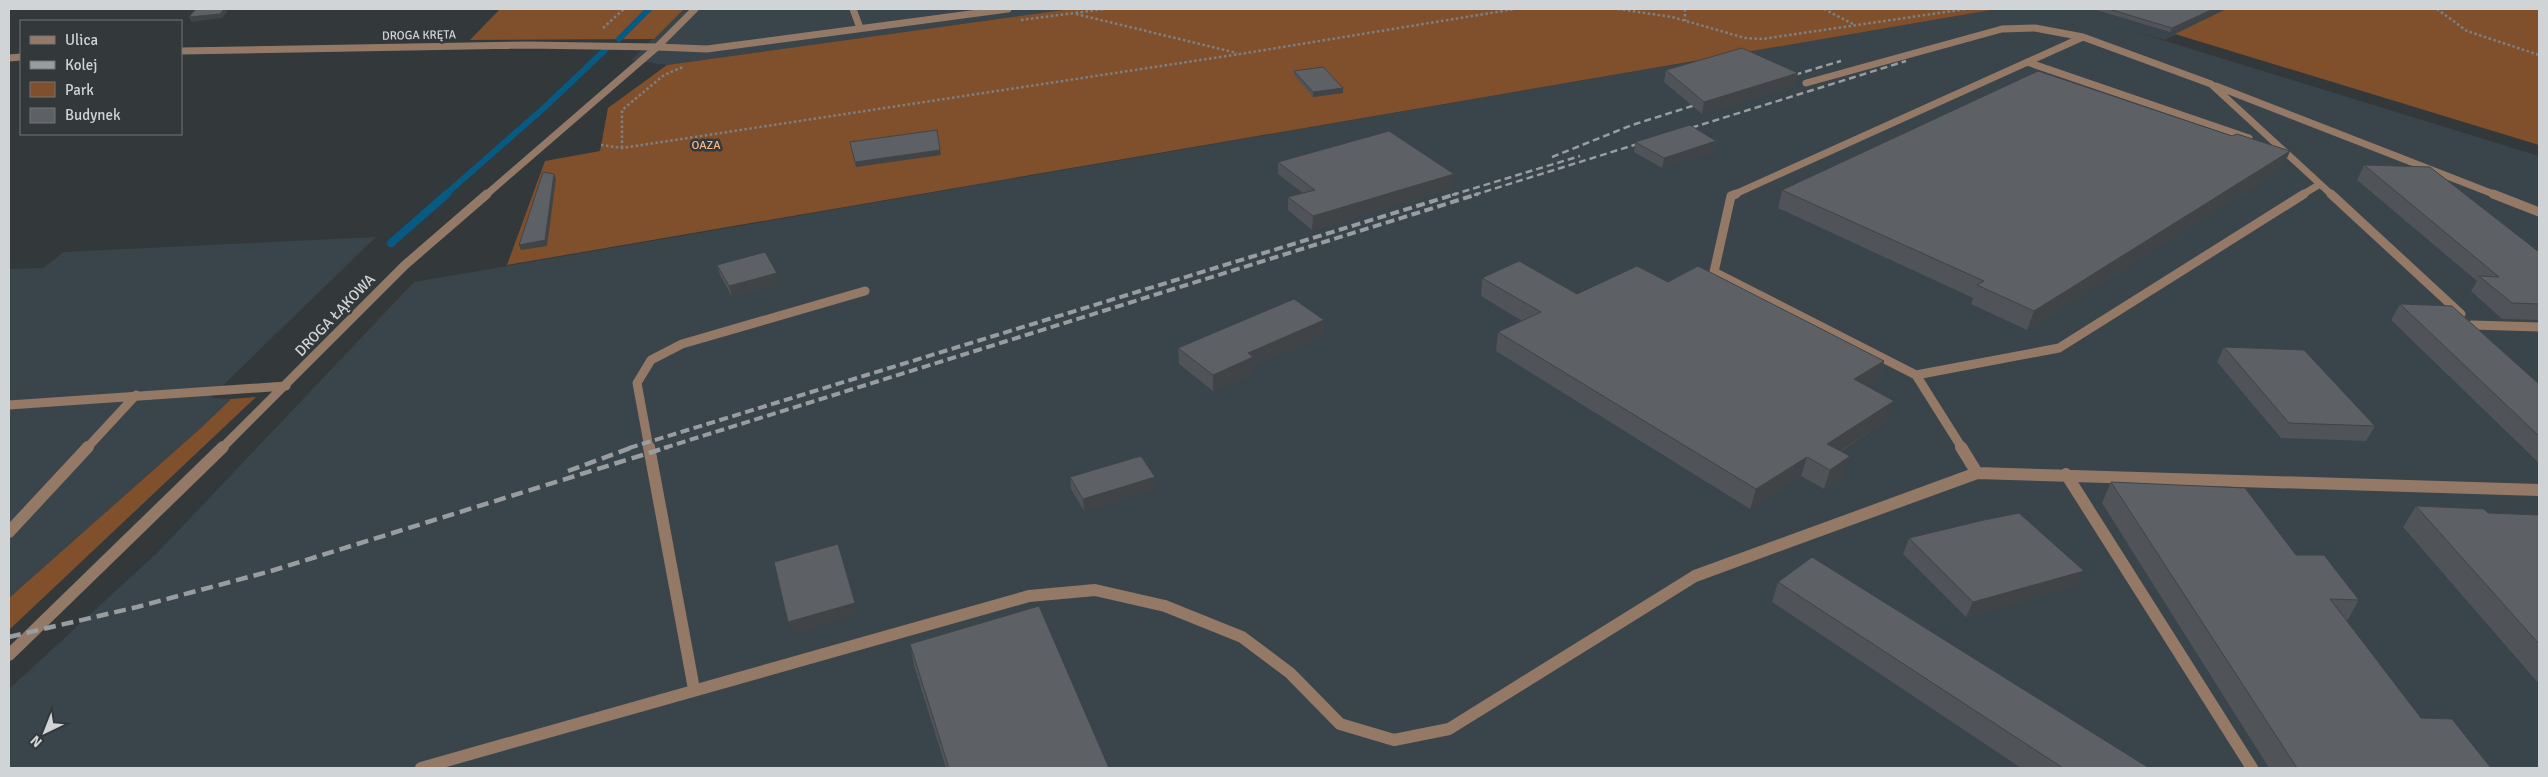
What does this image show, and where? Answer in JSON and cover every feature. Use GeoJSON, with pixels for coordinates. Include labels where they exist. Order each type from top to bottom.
{"type":"FeatureCollection","features":[{"type":"Feature","properties":{"kind":"street","name":"DROGA ŁĄKOWA"},"geometry":{"type":"LineString","coordinates":[[9,655],[286,386],[405,264],[657,46],[695,9]]}},
{"type":"Feature","properties":{"kind":"street"},"geometry":{"type":"LineString","coordinates":[[854,9],[860,28]]}},
{"type":"Feature","properties":{"kind":"street","name":"DROGA KRĘTA"},"geometry":{"type":"LineString","coordinates":[[182,52],[527,44],[657,46],[707,49],[1008,9]]}},
{"type":"Feature","properties":{"kind":"street"},"geometry":{"type":"LineString","coordinates":[[1806,83],[2002,30],[2035,28],[2083,37],[2211,84],[2539,212]]}},
{"type":"Feature","properties":{"kind":"street"},"geometry":{"type":"LineString","coordinates":[[1977,473],[1916,375],[1714,272],[1731,196],[2083,37]]}},
{"type":"Feature","properties":{"kind":"street"},"geometry":{"type":"LineString","coordinates":[[2027,62],[2253,139]]}},
{"type":"Feature","properties":{"kind":"street"},"geometry":{"type":"LineString","coordinates":[[2211,84],[2487,338]]}},
{"type":"Feature","properties":{"kind":"street"},"geometry":{"type":"LineString","coordinates":[[2263,142],[2282,149]]}},
{"type":"Feature","properties":{"kind":"street"},"geometry":{"type":"LineString","coordinates":[[1916,375],[2059,348],[2320,184]]}},
{"type":"Feature","properties":{"kind":"street"},"geometry":{"type":"LineString","coordinates":[[694,689],[637,383],[651,360],[682,344],[865,291]]}},
{"type":"Feature","properties":{"kind":"street"},"geometry":{"type":"LineString","coordinates":[[2472,325],[2539,327]]}},
{"type":"Feature","properties":{"kind":"street"},"geometry":{"type":"LineString","coordinates":[[9,405],[286,386]]}},
{"type":"Feature","properties":{"kind":"street"},"geometry":{"type":"LineString","coordinates":[[9,532],[136,395]]}},
{"type":"Feature","properties":{"kind":"street"},"geometry":{"type":"LineString","coordinates":[[421,768],[694,689],[1029,596],[1095,590],[1165,606],[1242,637],[1290,673],[1340,724],[1394,740],[1449,729],[1695,576],[1977,473],[2066,474],[2539,490]]}},
{"type":"Feature","properties":{"kind":"street"},"geometry":{"type":"LineString","coordinates":[[2066,474],[2252,768]]}},
{"type":"Feature","properties":{"kind":"path"},"geometry":{"type":"LineString","coordinates":[[601,145],[622,148],[1240,54],[1515,9]]}},
{"type":"Feature","properties":{"kind":"path"},"geometry":{"type":"LineString","coordinates":[[1618,9],[1685,21],[1745,38],[1762,39],[1966,9]]}},
{"type":"Feature","properties":{"kind":"path"},"geometry":{"type":"LineString","coordinates":[[1685,9],[1685,21]]}},
{"type":"Feature","properties":{"kind":"path"},"geometry":{"type":"LineString","coordinates":[[1824,9],[1856,25]]}},
{"type":"Feature","properties":{"kind":"path"},"geometry":{"type":"LineString","coordinates":[[2437,9],[2467,31],[2539,55]]}},
{"type":"Feature","properties":{"kind":"path"},"geometry":{"type":"LineString","coordinates":[[1073,13],[1240,54]]}},
{"type":"Feature","properties":{"kind":"shaded area"},"geometry":{"type":"Polygon","coordinates":[[[684,9],[1070,9],[667,65],[631,60],[684,9]]]}},
{"type":"Feature","properties":{"kind":"shaded area"},"geometry":{"type":"Polygon","coordinates":[[[1997,9],[2226,9],[2165,40],[2130,30],[2539,156],[2539,768],[9,768],[9,689],[158,552],[414,282],[1997,9]]]}},
{"type":"Feature","properties":{"kind":"shaded area"},"geometry":{"type":"Polygon","coordinates":[[[376,237],[210,398],[231,399],[9,598],[9,269],[43,268],[64,252],[376,237]]]}},
{"type":"Feature","properties":{"kind":"green space"},"geometry":{"type":"Polygon","coordinates":[[[500,9],[684,9],[654,39],[470,40],[500,9]]]}},
{"type":"Feature","properties":{"kind":"green space","name":"OAZA"},"geometry":{"type":"Polygon","coordinates":[[[1070,9],[1997,9],[507,265],[545,161],[600,151],[608,108],[667,65],[1070,9]]]}},
{"type":"Feature","properties":{"kind":"green space"},"geometry":{"type":"Polygon","coordinates":[[[2226,9],[2539,9],[2539,145],[2175,34],[2226,9]]]}},
{"type":"Feature","properties":{"kind":"green space"},"geometry":{"type":"Polygon","coordinates":[[[256,397],[9,630],[9,598],[231,399],[256,397]]]}},
{"type":"Feature","properties":{"kind":"building"},"geometry":{"type":"Polygon","coordinates":[[[196,9],[224,9],[220,14],[189,17],[196,9]]]}},
{"type":"Feature","properties":{"kind":"building"},"geometry":{"type":"Polygon","coordinates":[[[2109,9],[2213,9],[2172,28],[2109,9]]]}},
{"type":"Feature","properties":{"kind":"building"},"geometry":{"type":"Polygon","coordinates":[[[1742,48],[1798,73],[1704,102],[1666,70],[1742,48]]]}},
{"type":"Feature","properties":{"kind":"building"},"geometry":{"type":"Polygon","coordinates":[[[1323,67],[1343,88],[1313,92],[1294,71],[1323,67]]]}},
{"type":"Feature","properties":{"kind":"building"},"geometry":{"type":"Polygon","coordinates":[[[2038,71],[2232,136],[2237,134],[2290,151],[2034,311],[1977,285],[1984,281],[1782,190],[2038,71]]]}},
{"type":"Feature","properties":{"kind":"building"},"geometry":{"type":"Polygon","coordinates":[[[1690,125],[1716,141],[1664,158],[1635,142],[1690,125]]]}},
{"type":"Feature","properties":{"kind":"building"},"geometry":{"type":"Polygon","coordinates":[[[937,130],[940,150],[855,162],[850,142],[937,130]]]}},
{"type":"Feature","properties":{"kind":"building"},"geometry":{"type":"Polygon","coordinates":[[[1389,131],[1454,174],[1313,216],[1288,197],[1315,190],[1278,162],[1389,131]]]}},
{"type":"Feature","properties":{"kind":"building"},"geometry":{"type":"Polygon","coordinates":[[[2364,165],[2430,167],[2539,252],[2539,304],[2512,303],[2479,276],[2499,277],[2364,165]]]}},
{"type":"Feature","properties":{"kind":"building"},"geometry":{"type":"Polygon","coordinates":[[[543,172],[554,174],[545,240],[519,245],[543,172]]]}},
{"type":"Feature","properties":{"kind":"building"},"geometry":{"type":"Polygon","coordinates":[[[765,252],[777,273],[729,286],[717,265],[765,252]]]}},
{"type":"Feature","properties":{"kind":"building"},"geometry":{"type":"Polygon","coordinates":[[[1519,261],[1577,294],[1637,266],[1668,282],[1698,266],[1884,361],[1854,379],[1894,401],[1827,444],[1850,456],[1830,470],[1807,457],[1756,489],[1498,332],[1541,312],[1482,278],[1519,261]]]}},
{"type":"Feature","properties":{"kind":"building"},"geometry":{"type":"Polygon","coordinates":[[[1294,299],[1324,320],[1248,353],[1253,357],[1213,375],[1178,348],[1294,299]]]}},
{"type":"Feature","properties":{"kind":"building"},"geometry":{"type":"Polygon","coordinates":[[[2400,304],[2452,306],[2539,384],[2539,436],[2400,304]]]}},
{"type":"Feature","properties":{"kind":"building"},"geometry":{"type":"Polygon","coordinates":[[[2224,347],[2304,350],[2375,426],[2289,423],[2224,347]]]}},
{"type":"Feature","properties":{"kind":"building"},"geometry":{"type":"Polygon","coordinates":[[[1141,456],[1155,477],[1083,499],[1070,477],[1141,456]]]}},
{"type":"Feature","properties":{"kind":"building"},"geometry":{"type":"Polygon","coordinates":[[[2111,482],[2245,488],[2296,555],[2324,555],[2359,600],[2330,599],[2421,718],[2452,719],[2491,768],[2297,768],[2111,482]]]}},
{"type":"Feature","properties":{"kind":"building"},"geometry":{"type":"Polygon","coordinates":[[[2416,506],[2484,509],[2488,513],[2539,515],[2539,644],[2416,506]]]}},
{"type":"Feature","properties":{"kind":"building"},"geometry":{"type":"Polygon","coordinates":[[[2019,513],[2084,571],[1973,602],[1909,538],[1984,520],[2019,513]]]}},
{"type":"Feature","properties":{"kind":"building"},"geometry":{"type":"Polygon","coordinates":[[[838,544],[855,603],[788,622],[774,562],[838,544]]]}},
{"type":"Feature","properties":{"kind":"building"},"geometry":{"type":"Polygon","coordinates":[[[1812,557],[2149,768],[2063,768],[1778,582],[1812,557]]]}},
{"type":"Feature","properties":{"kind":"building"},"geometry":{"type":"Polygon","coordinates":[[[1039,606],[1109,768],[949,768],[910,644],[1039,606]]]}},
{"type":"Feature","properties":{"kind":"waterway"},"geometry":{"type":"LineString","coordinates":[[619,39],[649,9]]}},
{"type":"Feature","properties":{"kind":"waterway"},"geometry":{"type":"LineString","coordinates":[[445,195],[545,107],[606,49]]}},
{"type":"Feature","properties":{"kind":"waterway"},"geometry":{"type":"LineString","coordinates":[[391,243],[447,194]]}},
{"type":"Feature","properties":{"kind":"railway"},"geometry":{"type":"LineString","coordinates":[[1784,78],[1841,61]]}},
{"type":"Feature","properties":{"kind":"railway"},"geometry":{"type":"LineString","coordinates":[[1681,131],[1906,61]]}},
{"type":"Feature","properties":{"kind":"railway"},"geometry":{"type":"LineString","coordinates":[[1552,157],[1632,125],[1705,102]]}},
{"type":"Feature","properties":{"kind":"railway"},"geometry":{"type":"LineString","coordinates":[[1474,195],[1647,141]]}},
{"type":"Feature","properties":{"kind":"railway"},"geometry":{"type":"LineString","coordinates":[[1452,195],[1580,156]]}},
{"type":"Feature","properties":{"kind":"railway"},"geometry":{"type":"LineString","coordinates":[[629,448],[1456,194]]}},
{"type":"Feature","properties":{"kind":"railway"},"geometry":{"type":"LineString","coordinates":[[664,448],[1478,194]]}},
{"type":"Feature","properties":{"kind":"railway"},"geometry":{"type":"LineString","coordinates":[[568,471],[633,447]]}},
{"type":"Feature","properties":{"kind":"railway"},"geometry":{"type":"LineString","coordinates":[[9,637],[137,607],[271,571],[668,447]]}}]}
